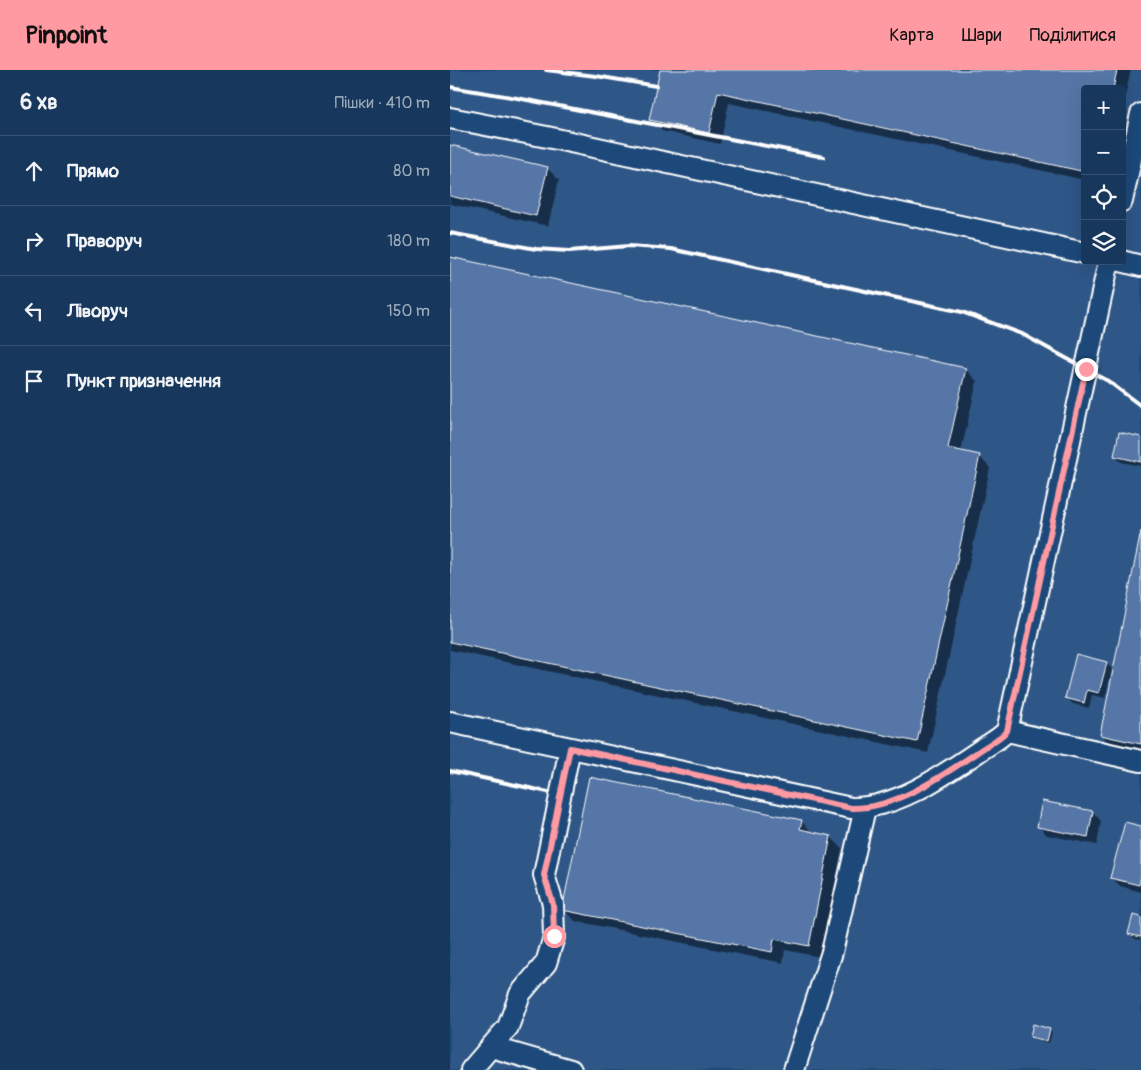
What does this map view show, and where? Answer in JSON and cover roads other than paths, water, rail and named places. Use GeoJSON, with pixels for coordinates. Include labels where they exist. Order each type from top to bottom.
{"type":"FeatureCollection","features":[{"type":"Feature","properties":{"kind":"lane"},"geometry":{"type":"LineString","coordinates":[[1126,183],[1141,114]]}},
{"type":"Feature","properties":{"kind":"lane"},"geometry":{"type":"LineString","coordinates":[[450,118],[547,136],[1081,252]]}},
{"type":"Feature","properties":{"kind":"lane"},"geometry":{"type":"LineString","coordinates":[[1126,262],[1141,266]]}},
{"type":"Feature","properties":{"kind":"lane"},"geometry":{"type":"LineString","coordinates":[[450,722],[851,808],[865,808],[904,796],[927,785],[998,740],[1007,731],[1108,265]]}},
{"type":"Feature","properties":{"kind":"lane"},"geometry":{"type":"LineString","coordinates":[[1007,731],[1141,761]]}},
{"type":"Feature","properties":{"kind":"lane"},"geometry":{"type":"LineString","coordinates":[[472,1070],[508,1027],[520,994],[546,962],[554,936],[553,904],[544,875],[570,748]]}},
{"type":"Feature","properties":{"kind":"lane"},"geometry":{"type":"LineString","coordinates":[[794,1070],[832,952],[865,808]]}},
{"type":"Feature","properties":{"kind":"lane"},"geometry":{"type":"LineString","coordinates":[[491,1047],[571,1070]]}},
{"type":"Feature","properties":{"kind":"railway"},"geometry":{"type":"LineString","coordinates":[[546,70],[656,86]]}},
{"type":"Feature","properties":{"kind":"railway"},"geometry":{"type":"LineString","coordinates":[[450,87],[517,98],[824,157]]}},
{"type":"Feature","properties":{"kind":"railway"},"geometry":{"type":"LineString","coordinates":[[450,233],[536,249],[569,251],[629,246],[671,249],[962,312],[1022,334],[1108,381],[1141,406]]}},
{"type":"Feature","properties":{"kind":"railway"},"geometry":{"type":"LineString","coordinates":[[450,771],[548,792]]}}]}
